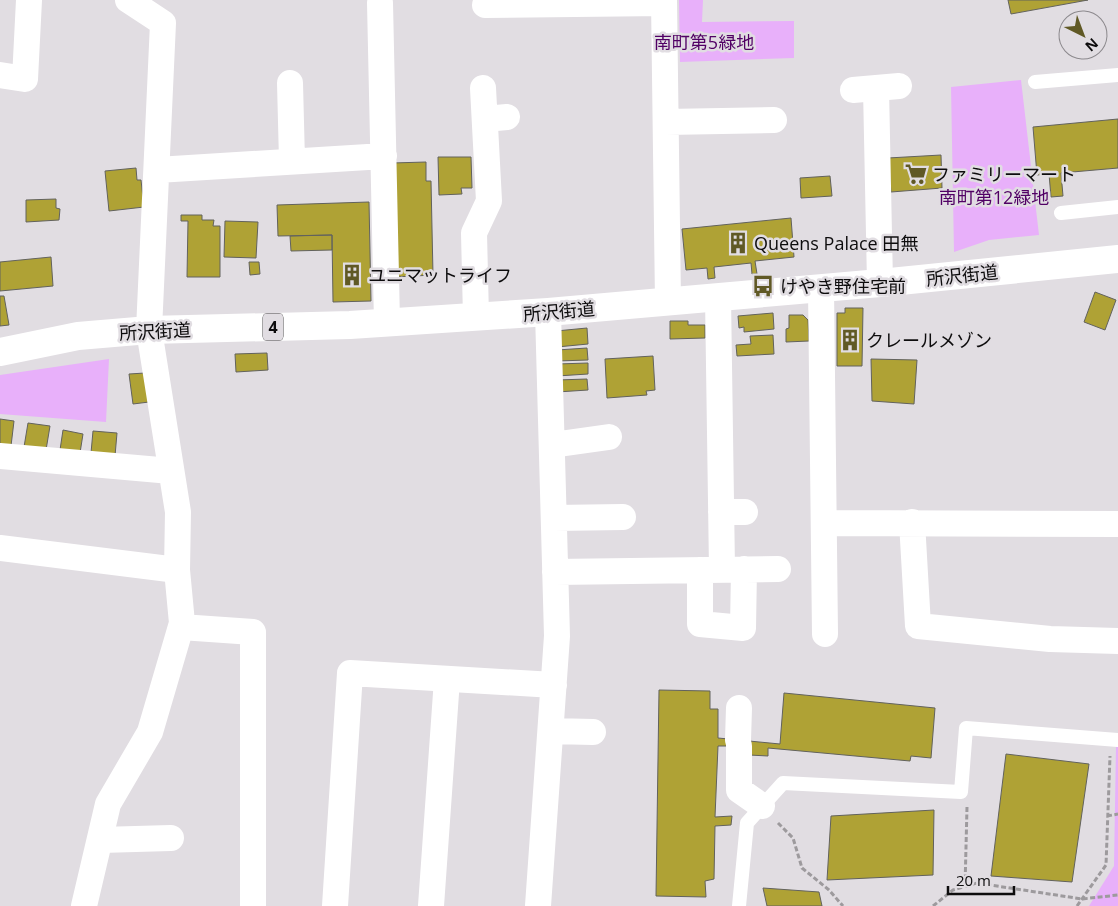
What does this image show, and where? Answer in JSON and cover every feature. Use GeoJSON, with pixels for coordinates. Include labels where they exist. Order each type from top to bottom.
{"type":"FeatureCollection","features":[{"type":"Feature","properties":{"kind":"main road","name":"所沢街道"},"geometry":{"type":"LineString","coordinates":[[0,352],[78,336],[150,330],[350,325],[548,312],[1118,260]]}},
{"type":"Feature","properties":{"kind":"street"},"geometry":{"type":"LineString","coordinates":[[0,75],[25,79],[29,0]]}},
{"type":"Feature","properties":{"kind":"street"},"geometry":{"type":"LineString","coordinates":[[84,906],[108,804],[150,732],[181,627],[177,570],[178,512],[150,330],[163,23],[128,0]]}},
{"type":"Feature","properties":{"kind":"street"},"geometry":{"type":"LineString","coordinates":[[486,6],[664,2],[668,302]]}},
{"type":"Feature","properties":{"kind":"street"},"geometry":{"type":"LineString","coordinates":[[380,3],[387,322]]}},
{"type":"Feature","properties":{"kind":"street"},"geometry":{"type":"LineString","coordinates":[[290,83],[292,162]]}},
{"type":"Feature","properties":{"kind":"street"},"geometry":{"type":"LineString","coordinates":[[476,317],[474,233],[489,201],[496,118],[483,88]]}},
{"type":"Feature","properties":{"kind":"street"},"geometry":{"type":"LineString","coordinates":[[876,88],[880,283]]}},
{"type":"Feature","properties":{"kind":"street"},"geometry":{"type":"LineString","coordinates":[[666,122],[774,120]]}},
{"type":"Feature","properties":{"kind":"street"},"geometry":{"type":"LineString","coordinates":[[156,170],[384,156]]}},
{"type":"Feature","properties":{"kind":"street"},"geometry":{"type":"LineString","coordinates":[[821,288],[825,634]]}},
{"type":"Feature","properties":{"kind":"street"},"geometry":{"type":"LineString","coordinates":[[718,297],[733,512],[722,570]]}},
{"type":"Feature","properties":{"kind":"street"},"geometry":{"type":"LineString","coordinates":[[538,906],[557,636],[548,312]]}},
{"type":"Feature","properties":{"kind":"street"},"geometry":{"type":"LineString","coordinates":[[552,445],[609,437]]}},
{"type":"Feature","properties":{"kind":"street"},"geometry":{"type":"LineString","coordinates":[[0,456],[171,471]]}},
{"type":"Feature","properties":{"kind":"street"},"geometry":{"type":"LineString","coordinates":[[554,518],[623,516]]}},
{"type":"Feature","properties":{"kind":"street"},"geometry":{"type":"LineString","coordinates":[[912,522],[918,626],[1050,639],[1118,641]]}},
{"type":"Feature","properties":{"kind":"street"},"geometry":{"type":"LineString","coordinates":[[824,523],[1118,524]]}},
{"type":"Feature","properties":{"kind":"street"},"geometry":{"type":"LineString","coordinates":[[0,548],[177,570]]}},
{"type":"Feature","properties":{"kind":"street"},"geometry":{"type":"LineString","coordinates":[[555,572],[778,569]]}},
{"type":"Feature","properties":{"kind":"street"},"geometry":{"type":"LineString","coordinates":[[181,627],[254,632],[253,906]]}},
{"type":"Feature","properties":{"kind":"street"},"geometry":{"type":"LineString","coordinates":[[335,906],[350,673],[554,685]]}},
{"type":"Feature","properties":{"kind":"street"},"geometry":{"type":"LineString","coordinates":[[431,906],[447,679]]}},
{"type":"Feature","properties":{"kind":"street"},"geometry":{"type":"LineString","coordinates":[[738,708],[739,790],[762,806]]}},
{"type":"Feature","properties":{"kind":"street"},"geometry":{"type":"LineString","coordinates":[[550,731],[593,732]]}},
{"type":"Feature","properties":{"kind":"street"},"geometry":{"type":"LineString","coordinates":[[100,840],[171,838]]}},
{"type":"Feature","properties":{"kind":"lane"},"geometry":{"type":"LineString","coordinates":[[1034,82],[1118,75]]}},
{"type":"Feature","properties":{"kind":"lane"},"geometry":{"type":"LineString","coordinates":[[1062,212],[1118,207]]}},
{"type":"Feature","properties":{"kind":"lane"},"geometry":{"type":"LineString","coordinates":[[739,906],[747,823],[783,783],[961,792],[966,728],[1114,739]]}},
{"type":"Feature","properties":{"kind":"path"},"geometry":{"type":"LineString","coordinates":[[1076,906],[1106,865],[1114,739]]}},
{"type":"Feature","properties":{"kind":"path"},"geometry":{"type":"LineString","coordinates":[[961,792],[968,804],[965,887]]}},
{"type":"Feature","properties":{"kind":"path"},"geometry":{"type":"LineString","coordinates":[[762,806],[794,838],[802,868],[829,890],[843,906]]}},
{"type":"Feature","properties":{"kind":"path"},"geometry":{"type":"LineString","coordinates":[[1108,816],[1118,814]]}},
{"type":"Feature","properties":{"kind":"path"},"geometry":{"type":"LineString","coordinates":[[933,906],[952,890],[977,883],[1082,899],[1118,895]]}},
{"type":"Feature","properties":{"kind":"green space","name":"南町第5緑地"},"geometry":{"type":"Polygon","coordinates":[[[679,0],[703,0],[702,22],[794,21],[794,58],[680,62],[679,0]]]}},
{"type":"Feature","properties":{"kind":"green space","name":"南町第12緑地"},"geometry":{"type":"Polygon","coordinates":[[[1021,80],[1039,235],[989,240],[954,252],[951,87],[1021,80]]]}},
{"type":"Feature","properties":{"kind":"green space"},"geometry":{"type":"Polygon","coordinates":[[[109,359],[106,422],[0,414],[0,375],[109,359]]]}},
{"type":"Feature","properties":{"kind":"green space"},"geometry":{"type":"Polygon","coordinates":[[[1116,746],[1118,746],[1118,906],[1089,906],[1114,866],[1116,746]]]}},
{"type":"Feature","properties":{"kind":"building"},"geometry":{"type":"Polygon","coordinates":[[[1008,0],[1088,0],[1011,14],[1008,0]]]}},
{"type":"Feature","properties":{"kind":"building"},"geometry":{"type":"Polygon","coordinates":[[[1118,119],[1118,168],[1061,173],[1063,196],[1051,197],[1049,174],[1037,175],[1033,127],[1118,119]]]}},
{"type":"Feature","properties":{"kind":"building"},"geometry":{"type":"Polygon","coordinates":[[[941,155],[942,188],[891,192],[888,158],[941,155]]]}},
{"type":"Feature","properties":{"kind":"building"},"geometry":{"type":"Polygon","coordinates":[[[438,157],[471,157],[472,188],[461,188],[462,194],[439,195],[438,157]]]}},
{"type":"Feature","properties":{"kind":"building"},"geometry":{"type":"Polygon","coordinates":[[[426,162],[426,181],[431,181],[433,275],[395,277],[392,163],[426,162]]]}},
{"type":"Feature","properties":{"kind":"building"},"geometry":{"type":"Polygon","coordinates":[[[136,168],[137,180],[141,180],[144,207],[109,211],[105,171],[136,168]]]}},
{"type":"Feature","properties":{"kind":"building"},"geometry":{"type":"Polygon","coordinates":[[[830,176],[832,196],[801,198],[800,178],[830,176]]]}},
{"type":"Feature","properties":{"kind":"building"},"geometry":{"type":"Polygon","coordinates":[[[56,199],[56,208],[60,209],[59,220],[26,222],[26,200],[56,199]]]}},
{"type":"Feature","properties":{"kind":"building","name":"ユニマットライフ"},"geometry":{"type":"Polygon","coordinates":[[[369,202],[371,301],[333,302],[332,235],[278,236],[277,205],[369,202]]]}},
{"type":"Feature","properties":{"kind":"building"},"geometry":{"type":"Polygon","coordinates":[[[181,215],[202,215],[202,220],[214,220],[213,226],[220,226],[220,277],[187,277],[188,221],[181,221],[181,215]]]}},
{"type":"Feature","properties":{"kind":"building","name":"Queens Palace 田無"},"geometry":{"type":"Polygon","coordinates":[[[791,218],[794,257],[755,261],[757,274],[752,274],[751,263],[714,267],[715,278],[708,279],[707,268],[686,270],[682,229],[791,218]]]}},
{"type":"Feature","properties":{"kind":"building"},"geometry":{"type":"Polygon","coordinates":[[[225,221],[258,222],[256,258],[224,257],[225,221]]]}},
{"type":"Feature","properties":{"kind":"building"},"geometry":{"type":"Polygon","coordinates":[[[332,235],[332,250],[291,251],[290,236],[332,235]]]}},
{"type":"Feature","properties":{"kind":"building"},"geometry":{"type":"Polygon","coordinates":[[[51,257],[53,286],[0,291],[0,262],[51,257]]]}},
{"type":"Feature","properties":{"kind":"building"},"geometry":{"type":"Polygon","coordinates":[[[249,262],[259,262],[260,274],[250,275],[249,262]]]}},
{"type":"Feature","properties":{"kind":"building"},"geometry":{"type":"Polygon","coordinates":[[[1095,292],[1116,300],[1105,330],[1084,322],[1095,292]]]}},
{"type":"Feature","properties":{"kind":"building"},"geometry":{"type":"Polygon","coordinates":[[[0,296],[4,296],[9,325],[0,326],[0,296]]]}},
{"type":"Feature","properties":{"kind":"building","name":"クレールメゾン"},"geometry":{"type":"Polygon","coordinates":[[[845,308],[863,308],[862,366],[837,366],[837,313],[845,313],[845,308]]]}},
{"type":"Feature","properties":{"kind":"building"},"geometry":{"type":"Polygon","coordinates":[[[773,313],[774,329],[744,332],[744,327],[739,328],[738,316],[773,313]]]}},
{"type":"Feature","properties":{"kind":"building"},"geometry":{"type":"Polygon","coordinates":[[[789,315],[803,315],[808,320],[809,341],[786,342],[789,315]]]}},
{"type":"Feature","properties":{"kind":"building"},"geometry":{"type":"Polygon","coordinates":[[[670,321],[688,321],[688,325],[705,325],[705,338],[670,339],[670,321]]]}},
{"type":"Feature","properties":{"kind":"building"},"geometry":{"type":"Polygon","coordinates":[[[587,328],[588,344],[557,347],[556,331],[587,328]]]}},
{"type":"Feature","properties":{"kind":"building"},"geometry":{"type":"Polygon","coordinates":[[[773,335],[774,354],[737,356],[736,345],[751,344],[750,336],[773,335]]]}},
{"type":"Feature","properties":{"kind":"building"},"geometry":{"type":"Polygon","coordinates":[[[587,348],[588,360],[557,361],[557,350],[587,348]]]}},
{"type":"Feature","properties":{"kind":"building"},"geometry":{"type":"Polygon","coordinates":[[[267,353],[268,370],[236,372],[235,354],[267,353]]]}},
{"type":"Feature","properties":{"kind":"building"},"geometry":{"type":"Polygon","coordinates":[[[653,356],[655,390],[646,391],[647,395],[607,398],[605,359],[653,356]]]}},
{"type":"Feature","properties":{"kind":"building"},"geometry":{"type":"Polygon","coordinates":[[[871,359],[917,360],[914,404],[872,401],[871,359]]]}},
{"type":"Feature","properties":{"kind":"building"},"geometry":{"type":"Polygon","coordinates":[[[588,363],[588,374],[557,376],[557,364],[588,363]]]}},
{"type":"Feature","properties":{"kind":"building"},"geometry":{"type":"Polygon","coordinates":[[[145,373],[149,402],[133,404],[129,374],[145,373]]]}},
{"type":"Feature","properties":{"kind":"building"},"geometry":{"type":"Polygon","coordinates":[[[587,379],[588,390],[557,392],[557,380],[587,379]]]}},
{"type":"Feature","properties":{"kind":"building"},"geometry":{"type":"Polygon","coordinates":[[[0,419],[14,421],[11,446],[0,444],[0,419]]]}},
{"type":"Feature","properties":{"kind":"building"},"geometry":{"type":"Polygon","coordinates":[[[28,423],[50,426],[46,450],[24,447],[28,423]]]}},
{"type":"Feature","properties":{"kind":"building"},"geometry":{"type":"Polygon","coordinates":[[[63,430],[83,434],[80,453],[60,450],[63,430]]]}},
{"type":"Feature","properties":{"kind":"building"},"geometry":{"type":"Polygon","coordinates":[[[93,431],[117,433],[115,456],[91,453],[93,431]]]}},
{"type":"Feature","properties":{"kind":"building"},"geometry":{"type":"Polygon","coordinates":[[[659,690],[710,691],[710,709],[718,709],[718,738],[780,744],[784,693],[935,708],[931,758],[911,756],[910,761],[768,748],[768,756],[749,755],[750,746],[718,746],[715,817],[732,816],[731,825],[715,826],[714,879],[705,881],[706,897],[656,896],[659,690]]]}},
{"type":"Feature","properties":{"kind":"building"},"geometry":{"type":"Polygon","coordinates":[[[1006,754],[1089,764],[1072,882],[991,876],[1006,754]]]}},
{"type":"Feature","properties":{"kind":"building"},"geometry":{"type":"Polygon","coordinates":[[[934,810],[933,875],[827,880],[831,816],[934,810]]]}},
{"type":"Feature","properties":{"kind":"building"},"geometry":{"type":"Polygon","coordinates":[[[763,888],[819,892],[822,906],[767,906],[763,888]]]}},
{"type":"Feature","properties":{"kind":"place","name":"ファミリーマート"},"geometry":{"type":"Point","coordinates":[916,174]}},
{"type":"Feature","properties":{"kind":"place","name":"Queens Palace 田無"},"geometry":{"type":"Point","coordinates":[738,243]}},
{"type":"Feature","properties":{"kind":"place","name":"ユニマットライフ"},"geometry":{"type":"Point","coordinates":[352,275]}},
{"type":"Feature","properties":{"kind":"place","name":"けやき野住宅前"},"geometry":{"type":"Point","coordinates":[763,286]}},
{"type":"Feature","properties":{"kind":"place","name":"クレールメゾン"},"geometry":{"type":"Point","coordinates":[850,340]}}]}
